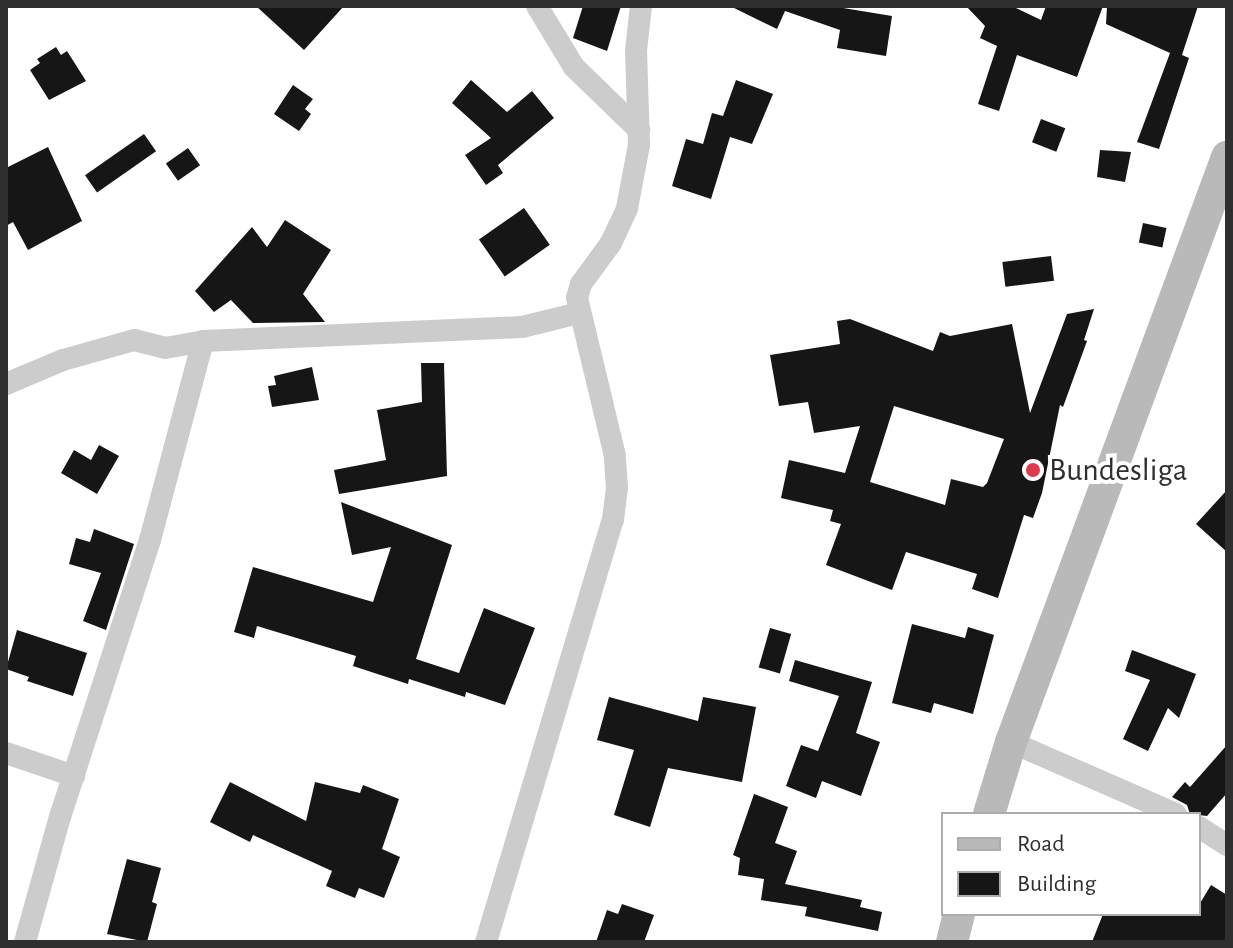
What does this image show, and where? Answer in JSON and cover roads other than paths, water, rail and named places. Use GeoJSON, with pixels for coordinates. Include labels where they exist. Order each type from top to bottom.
{"type":"FeatureCollection","features":[{"type":"Feature","properties":{"kind":"main road"},"geometry":{"type":"LineString","coordinates":[[990,812],[1011,742],[1227,157]]}},
{"type":"Feature","properties":{"kind":"main road"},"geometry":{"type":"LineString","coordinates":[[952,942],[958,916]]}},
{"type":"Feature","properties":{"kind":"street"},"geometry":{"type":"LineString","coordinates":[[537,6],[574,67],[639,130]]}},
{"type":"Feature","properties":{"kind":"street"},"geometry":{"type":"LineString","coordinates":[[486,942],[613,520],[617,488],[615,456],[579,313],[581,284],[611,243],[627,208],[639,145],[636,51],[641,6]]}},
{"type":"Feature","properties":{"kind":"street"},"geometry":{"type":"LineString","coordinates":[[6,384],[105,345],[134,340],[165,348],[203,341],[522,327],[579,313]]}},
{"type":"Feature","properties":{"kind":"street"},"geometry":{"type":"LineString","coordinates":[[25,942],[74,776],[150,540],[203,341]]}},
{"type":"Feature","properties":{"kind":"street"},"geometry":{"type":"LineString","coordinates":[[1011,742],[1171,812]]}},
{"type":"Feature","properties":{"kind":"street"},"geometry":{"type":"LineString","coordinates":[[6,753],[74,776]]}},
{"type":"Feature","properties":{"kind":"street"},"geometry":{"type":"LineString","coordinates":[[1201,828],[1227,845]]}},
{"type":"Feature","properties":{"kind":"place","name":"Bundesliga"},"geometry":{"type":"Point","coordinates":[1033,470]}}]}
